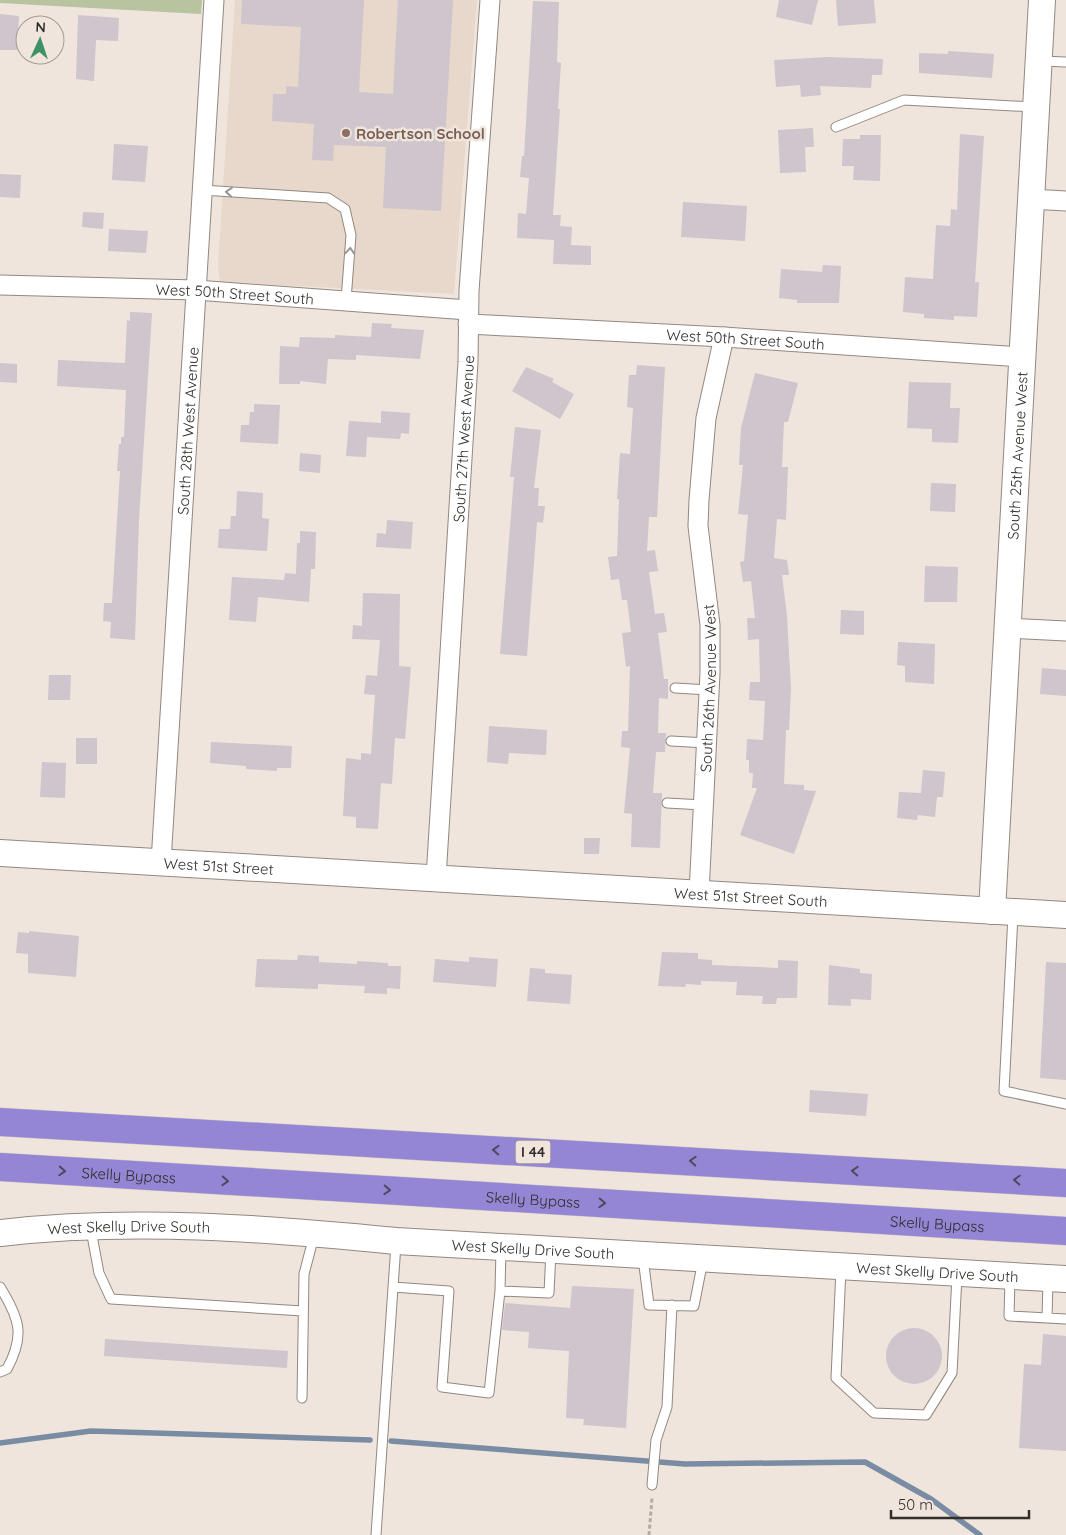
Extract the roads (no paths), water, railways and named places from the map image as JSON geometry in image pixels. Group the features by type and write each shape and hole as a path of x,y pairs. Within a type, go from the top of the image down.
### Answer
{"highway":[{"name":"I 44","path":"0,1122 1066,1183"},
{"name":"Skelly Bypass","path":"5,1168 1066,1232"}],"street":[{"name":"South 28th West Avenue","path":"161,862 214,0"},
{"name":"South 27th West Avenue","path":"436,878 468,317 490,0"},
{"name":"South 25th Avenue West","path":"1003,912 1007,628 1042,0"},
{"path":"1031,199 1066,201"},
{"name":"West 50th Street South","path":"0,285 196,290 346,300 468,317 724,337 1022,357"},
{"name":"South 26th Avenue West","path":"699,893 707,743 710,625 698,526 699,500 706,418 724,337"},
{"path":"1007,628 1066,631"},
{"name":"West 51st Street","path":"0,853 436,878"},
{"name":"West 51st Street South","path":"436,878 1066,915"},
{"name":"West Skelly Drive South","path":"0,1233 90,1227 190,1226 314,1233 396,1241 1057,1279"}],"lane":[{"path":"1039,60 1066,62"},
{"path":"836,127 904,100 1036,107"},
{"path":"202,190 328,198 346,209 351,235 346,300"},
{"path":"675,688 709,690"},
{"path":"671,741 707,743"},
{"path":"667,803 703,805"},
{"path":"1003,912 1004,1091 1066,1104"},
{"path":"90,1227 99,1273 111,1299 303,1311"},
{"path":"302,1398 304,1274 314,1233"},
{"path":"376,1535 396,1241"},
{"path":"393,1287 449,1291 442,1388 489,1393 500,1291 502,1247"},
{"path":"500,1291 549,1293 551,1250"},
{"path":"643,1255 648,1304 694,1306 703,1259"},
{"path":"842,1266 836,1378 874,1413 926,1415 952,1373 957,1273"},
{"path":"1010,1276 1009,1316 1066,1319"},
{"path":"1047,1318 1057,1279"},
{"path":"0,1287 15,1318 19,1344 7,1369 0,1372"},
{"path":"652,1485 656,1440 667,1407 672,1305"}],"waterway":[{"path":"0,1443 91,1431 370,1440"},
{"path":"391,1441 685,1464 865,1462 931,1499 980,1535"}],"place":[{"name":"Robertson School","path":"346,133"}]}
